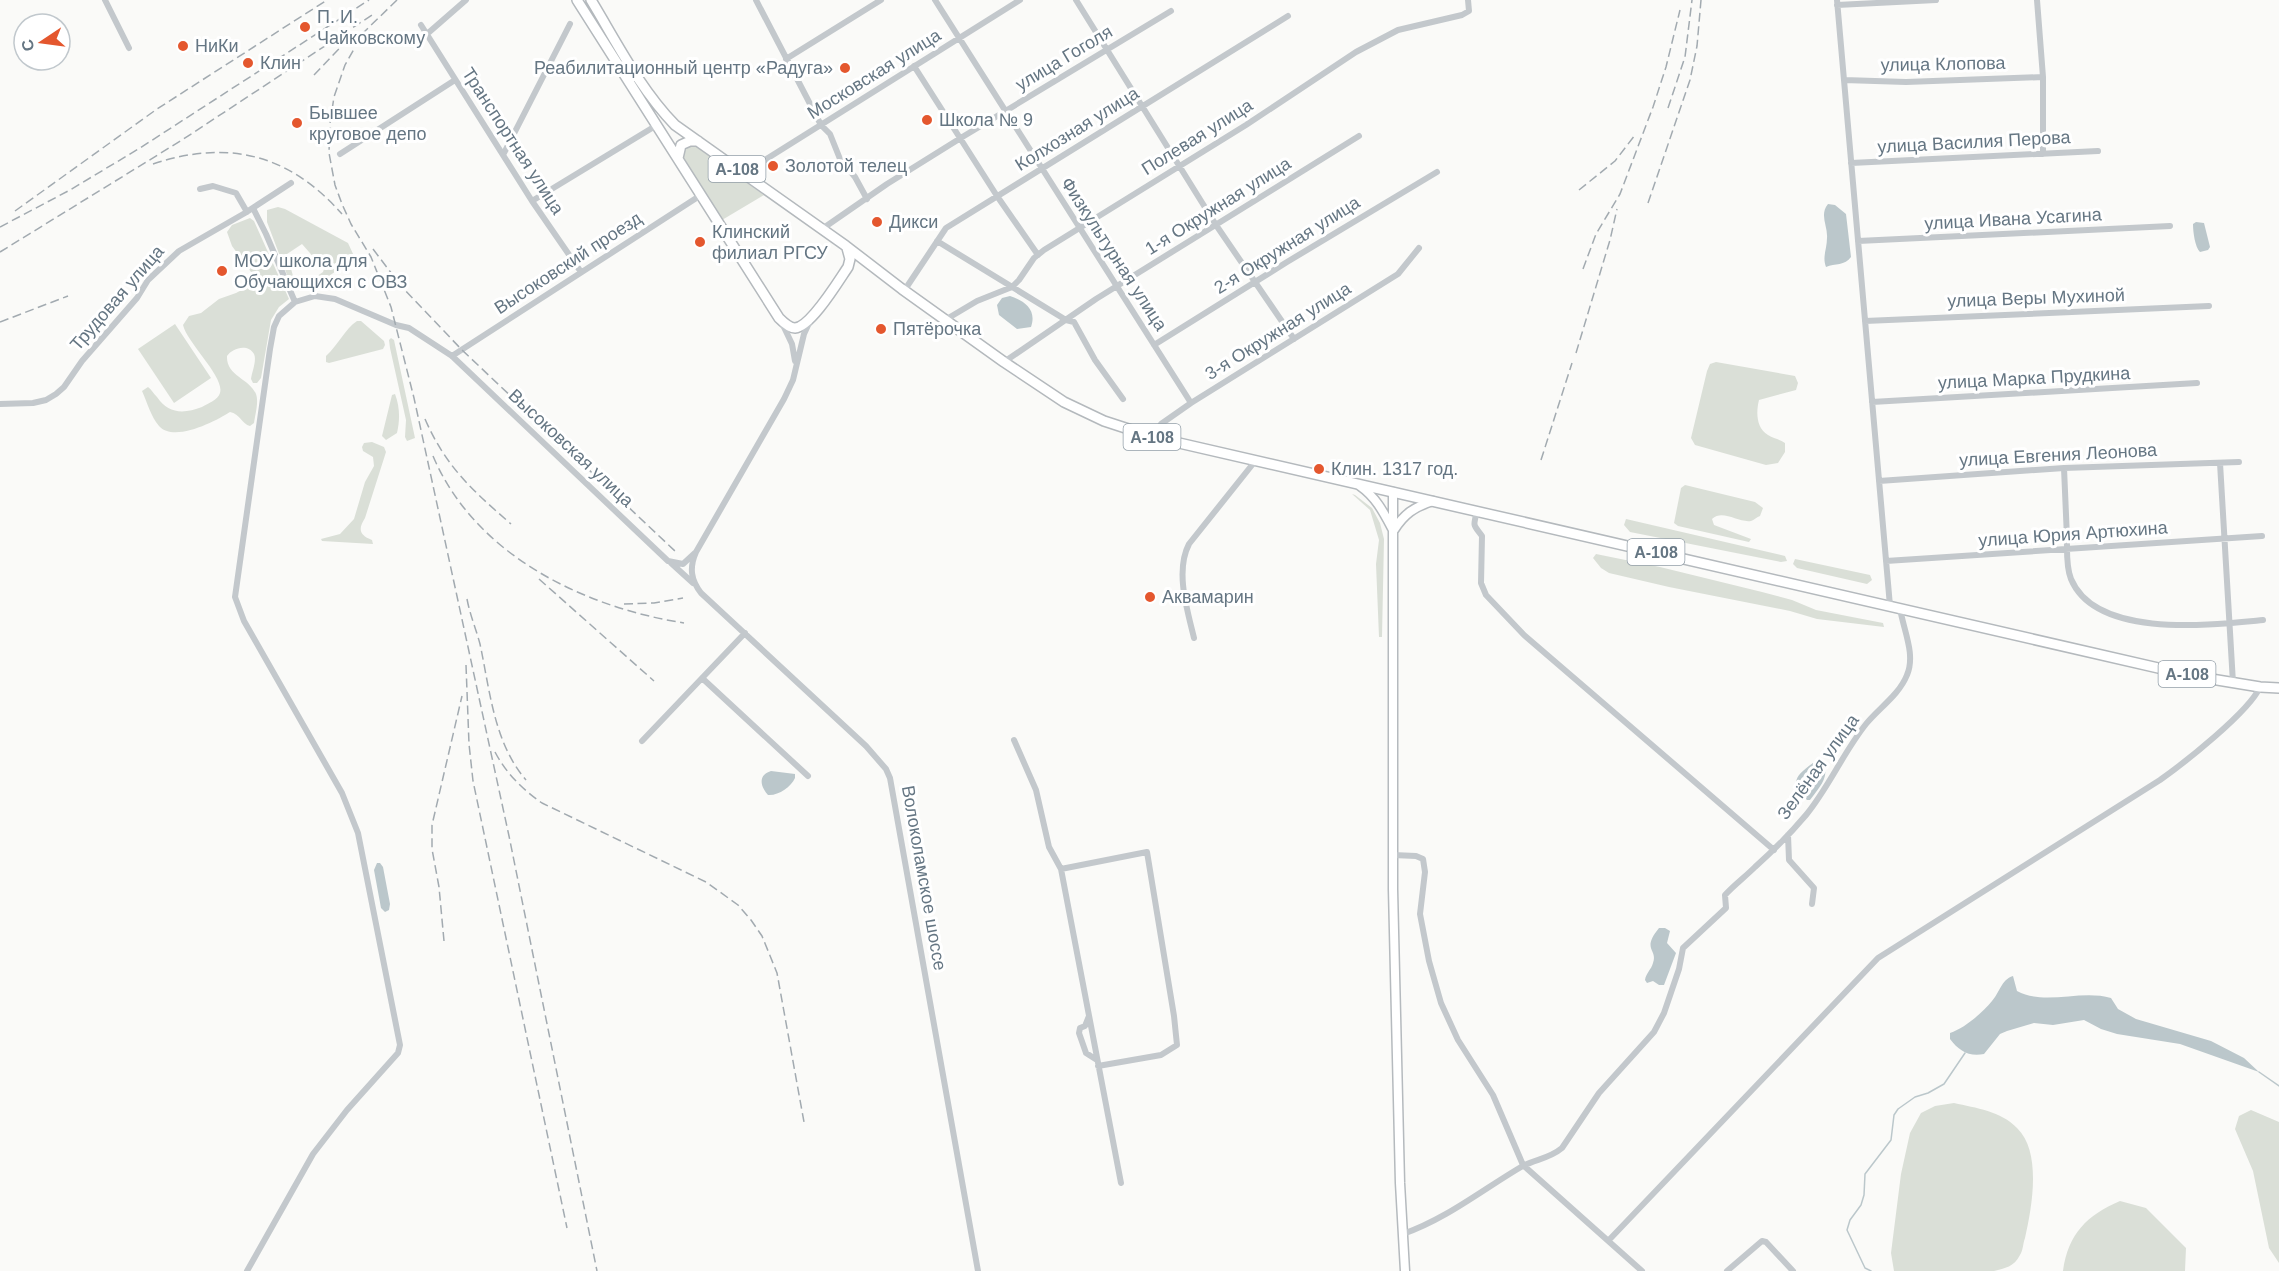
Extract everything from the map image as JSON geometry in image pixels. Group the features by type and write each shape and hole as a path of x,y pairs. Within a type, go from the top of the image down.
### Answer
{"highway":[{"name":"А-108","path":"577,0 779,318"},
{"name":"А-108","path":"591,0 660,110 675,126 846,246 904,291 1004,362 1064,402 1104,421 1153,437 2193,676 2279,688"},
{"path":"678,158 681,145 698,141"},
{"path":"779,318 788,326 796,328 812,317 848,267 850,259 846,246"},
{"path":"848,267 856,263 868,263"}],"main road":[{"path":"1356,483 1368,491 1378,503 1394,530"},
{"path":"1393,492 1393,855 1397,1076 1405,1271"},
{"path":"1394,530 1410,510 1433,501"}],"street":[{"path":"105,0 129,48"},
{"path":"427,34 466,0"},
{"path":"756,0 821,125 830,134 840,159 855,177 867,199"},
{"path":"786,59 881,0"},
{"name":"Физкультурная улица","path":"935,0 1191,403"},
{"name":"Московская улица","path":"748,178 762,162 1020,0"},
{"path":"1076,0 1216,225 1293,339"},
{"name":"Полевая улица","path":"945,320 977,301 1012,287 1038,255 1246,125 1356,52 1388,34 1467,13 1469,11 1468,0"},
{"path":"1890,606 1837,3 1936,0"},
{"path":"2037,0 2043,77 2043,154"},
{"name":"улица Гоголя","path":"822,230 960,138 1171,11"},
{"name":"Колхозная улица","path":"904,291 946,228 1288,16"},
{"path":"503,155 570,24"},
{"name":"Транспортная улица","path":"421,25 532,201 581,273"},
{"path":"914,66 997,196 1038,255"},
{"name":"улица Клопова","path":"1844,80 1906,82 2043,77"},
{"path":"340,154 455,80"},
{"path":"532,201 657,125"},
{"name":"1-я Окружная улица","path":"1004,362 1117,287 1359,136"},
{"name":"улица Василия Перова","path":"1851,163 2098,151"},
{"name":"2-я Окружная улица","path":"1154,345 1437,171"},
{"name":"Трудовая улица","path":"0,404 33,403 46,400 56,394 137,298 148,280 179,251 250,210 291,183"},
{"path":"200,189 213,186 236,193 266,234 295,302 279,316 274,327 235,586 238,608 342,793 352,815 358,833 400,1045 398,1053 347,1110 313,1154 248,1271"},
{"name":"Высоковский проезд","path":"452,356 701,195"},
{"name":"улица Ивана Усагина","path":"1858,241 2170,226"},
{"path":"937,241 1066,320 1074,322 1095,360 1123,399"},
{"name":"3-я Окружная улица","path":"1153,437 1161,424 1191,403 1398,273 1419,248"},
{"name":"Высоковская улица","path":"295,302 323,296 343,301 391,323 410,328 452,356 694,584"},
{"name":"улица Веры Мухиной","path":"1865,321 2209,306"},
{"path":"694,584 691,570 696,552 793,380 804,334 812,317"},
{"path":"779,318 794,350 793,380"},
{"name":"улица Марка Прудкина","path":"1872,402 2198,383"},
{"path":"1194,638 1183,578 1184,554 1189,544 1256,460"},
{"name":"улица Евгения Леонова","path":"1879,481 2064,468 2239,462"},
{"path":"2220,463 2233,683"},
{"path":"2064,468 2067,549 2071,579 2090,603 2106,613 2124,619 2170,624 2263,620"},
{"path":"1477,511 1474,526 1482,536 1481,583 1486,595 1524,635 1774,850"},
{"name":"улица Юрия Артюхина","path":"1886,561 2262,536"},
{"path":"668,561 683,564 696,552"},
{"name":"Волоколамское шоссе","path":"694,584 866,746 886,769 890,778 978,1271"},
{"name":"Зелёная улица","path":"1523,1166 1547,1158 1562,1148 1599,1093 1654,1032 1664,1013 1683,948 1726,908 1725,895 1788,835 1822,793 1845,752 1867,723 1900,688 1909,668 1907,636 1900,608"},
{"path":"642,741 745,633"},
{"path":"702,678 808,776"},
{"path":"1609,1240 1878,958 2160,780 2188,759 2252,701 2260,687"},
{"path":"1014,740 1036,790 1049,847 1061,869 1121,1184"},
{"path":"1788,835 1789,860 1814,888 1812,904"},
{"path":"1061,869 1147,852 1177,1045 1161,1055 1098,1063 1086,1053 1078,1033 1080,1028 1085,1026 1089,1015"},
{"path":"1393,855 1416,856 1423,859 1425,872 1420,914 1429,962 1441,1002 1458,1040 1493,1095 1523,1166 1642,1271"},
{"path":"1403,1234 1424,1226 1523,1166"},
{"path":"1727,1271 1762,1242 1766,1242 1793,1271"}],"shaded area":[{"path":"690,145 694,145 764,195 722,220 684,158 683,153"},
{"path":"1828,204 1835,205 1846,214 1851,257 1843,263 1826,267 1827,234 1824,212"},
{"path":"278,207 348,243 354,256 351,261 312,285 310,281 324,269 302,244 287,254 293,276 292,280 289,280 267,222 267,210"},
{"path":"250,218 254,221 289,299 279,307 271,320 261,378 257,383 253,383 251,379 255,359 251,351 240,348 227,356 230,368 256,394 254,423 247,425 230,412 195,429 166,431 154,418 142,391 148,387 161,403 177,411 189,411 202,407 219,395 220,386 217,378 191,341 183,325 189,316 201,313 219,299 253,284 254,276 232,246 227,232 232,225"},
{"path":"2196,222 2204,223 2210,247 2208,250 2200,252 2197,247 2193,227"},
{"path":"1010,296 1025,304 1031,311 1031,327 1017,329 999,315 997,305 1002,298"},
{"path":"357,321 361,321 384,341 383,349 326,362 326,356"},
{"path":"175,324 211,378 174,403 138,349"},
{"path":"391,338 394,340 415,438 407,441 405,437 406,420 390,348"},
{"path":"1716,362 1795,376 1798,383 1796,390 1759,400 1758,405 1757,415 1761,428 1768,435 1785,443 1785,452 1778,463 1766,465 1695,445 1691,438 1707,371 1710,364"},
{"path":"395,394 399,409 398,428 397,433 386,440 382,436 392,395"},
{"path":"372,442 384,447 386,452 361,525 362,534 372,540 373,544 322,541 321,539 340,534 354,519 365,482 374,466 373,457 363,451 362,447 364,443"},
{"path":"1685,485 1755,502 1763,508 1760,516 1751,521 1721,515 1712,519 1714,525 1751,539 1749,542 1678,526 1674,523 1681,488"},
{"path":"1352,494 1372,508 1380,523 1384,539 1382,637 1379,637 1376,564 1379,540 1370,510"},
{"path":"1626,519 1785,556 1787,561 1781,562 1630,532 1624,525"},
{"path":"1596,554 1762,592 1792,600 1816,610 1883,623 1884,627 1817,619 1790,611 1609,573 1601,568 1593,558"},
{"path":"1795,559 1870,575 1872,580 1867,584 1797,568 1793,564"},
{"path":"1813,763 1822,764 1825,773 1820,787 1810,800 1807,800 1798,789 1796,780"},
{"path":"771,771 795,774 795,778 784,790 768,795 763,788 762,778"},
{"path":"377,863 383,867 390,904 389,910 385,912 381,908 374,870"},
{"path":"1659,928 1670,931 1667,943 1676,953 1664,985 1653,981 1647,983 1645,980 1654,958 1651,941"},
{"path":"2013,976 2017,991 2028,995 2051,997 2088,995 2111,998 2118,1009 2136,1019 2211,1041 2244,1058 2259,1072 2180,1044 2117,1034 2084,1020 2053,1025 2034,1023 2007,1031 2000,1034 1984,1054 1974,1055 1961,1050 1950,1039 1950,1033 1978,1015 1992,1001 2003,983"},
{"path":"1954,1103 1988,1111 2003,1118 2011,1122 2025,1138 2030,1151 2033,1180 2028,1225 2022,1251 2012,1265 1994,1271 1894,1271 1891,1253 1901,1174 1910,1133 1921,1113 1935,1106"},
{"path":"2251,1110 2279,1122 2279,1263 2269,1248 2253,1171 2235,1129 2239,1116"},
{"path":"2120,1201 2146,1208 2186,1248 2185,1271 2063,1271 2069,1246 2081,1227 2098,1213"}],"waterway":[{"path":"1871,1271 1865,1268 1847,1230 1850,1220 1861,1205 1865,1174 1891,1140 1894,1115 1898,1109 1915,1097 1944,1084 1965,1053"},
{"path":"2259,1072 2279,1086"}],"railway":[{"path":"15,211 157,109 327,0"},
{"path":"0,227 70,190 140,148 369,0"},
{"path":"397,0 363,33 345,65 334,97 329,153 335,185 342,204 371,257 391,307 414,398 509,836 597,1271"},
{"path":"1668,108 1685,57 1692,0"},
{"path":"1648,203 1690,80 1697,46 1701,0"},
{"path":"1583,269 1596,234 1620,194 1653,107 1680,10"},
{"path":"0,252 182,140 372,15"},
{"path":"314,75 352,35"},
{"path":"1579,190 1615,161 1635,135"},
{"path":"153,164 207,153 232,153 256,157 279,165 301,177 342,214"},
{"path":"1576,353 1617,209"},
{"path":"373,249 401,286 462,350 676,552"},
{"path":"0,322 68,296"},
{"path":"1541,460 1572,363"},
{"path":"425,419 442,451 461,477 511,524"},
{"path":"433,456 452,491 476,522 504,548 536,571 608,604 684,623"},
{"path":"539,579 654,681"},
{"path":"624,604 654,603 683,598"},
{"path":"467,599 480,644 500,733 515,765 526,780"},
{"path":"466,665 473,781 567,1228"},
{"path":"444,941 439,887 432,849 432,825 462,696"},
{"path":"495,752 515,780 542,803 706,882 738,905 751,920 762,936 777,973 804,1122"}],"place":[{"name":"П. И. Чайковскому","path":"305,27"},
{"name":"НиКи","path":"183,46"},
{"name":"Клин","path":"248,63"},
{"name":"Реабилитационный центр «Радуга»","path":"845,68"},
{"name":"Школа № 9","path":"927,120"},
{"name":"Бывшее круговое депо","path":"297,123"},
{"name":"Золотой телец","path":"773,166"},
{"name":"Дикси","path":"877,222"},
{"name":"Клинский филиал РГСУ","path":"700,242"},
{"name":"МОУ школа для Обучающихся с ОВЗ","path":"222,271"},
{"name":"Пятёрочка","path":"881,329"},
{"name":"Клин. 1317 год.","path":"1319,469"},
{"name":"Аквамарин","path":"1150,597"}]}
